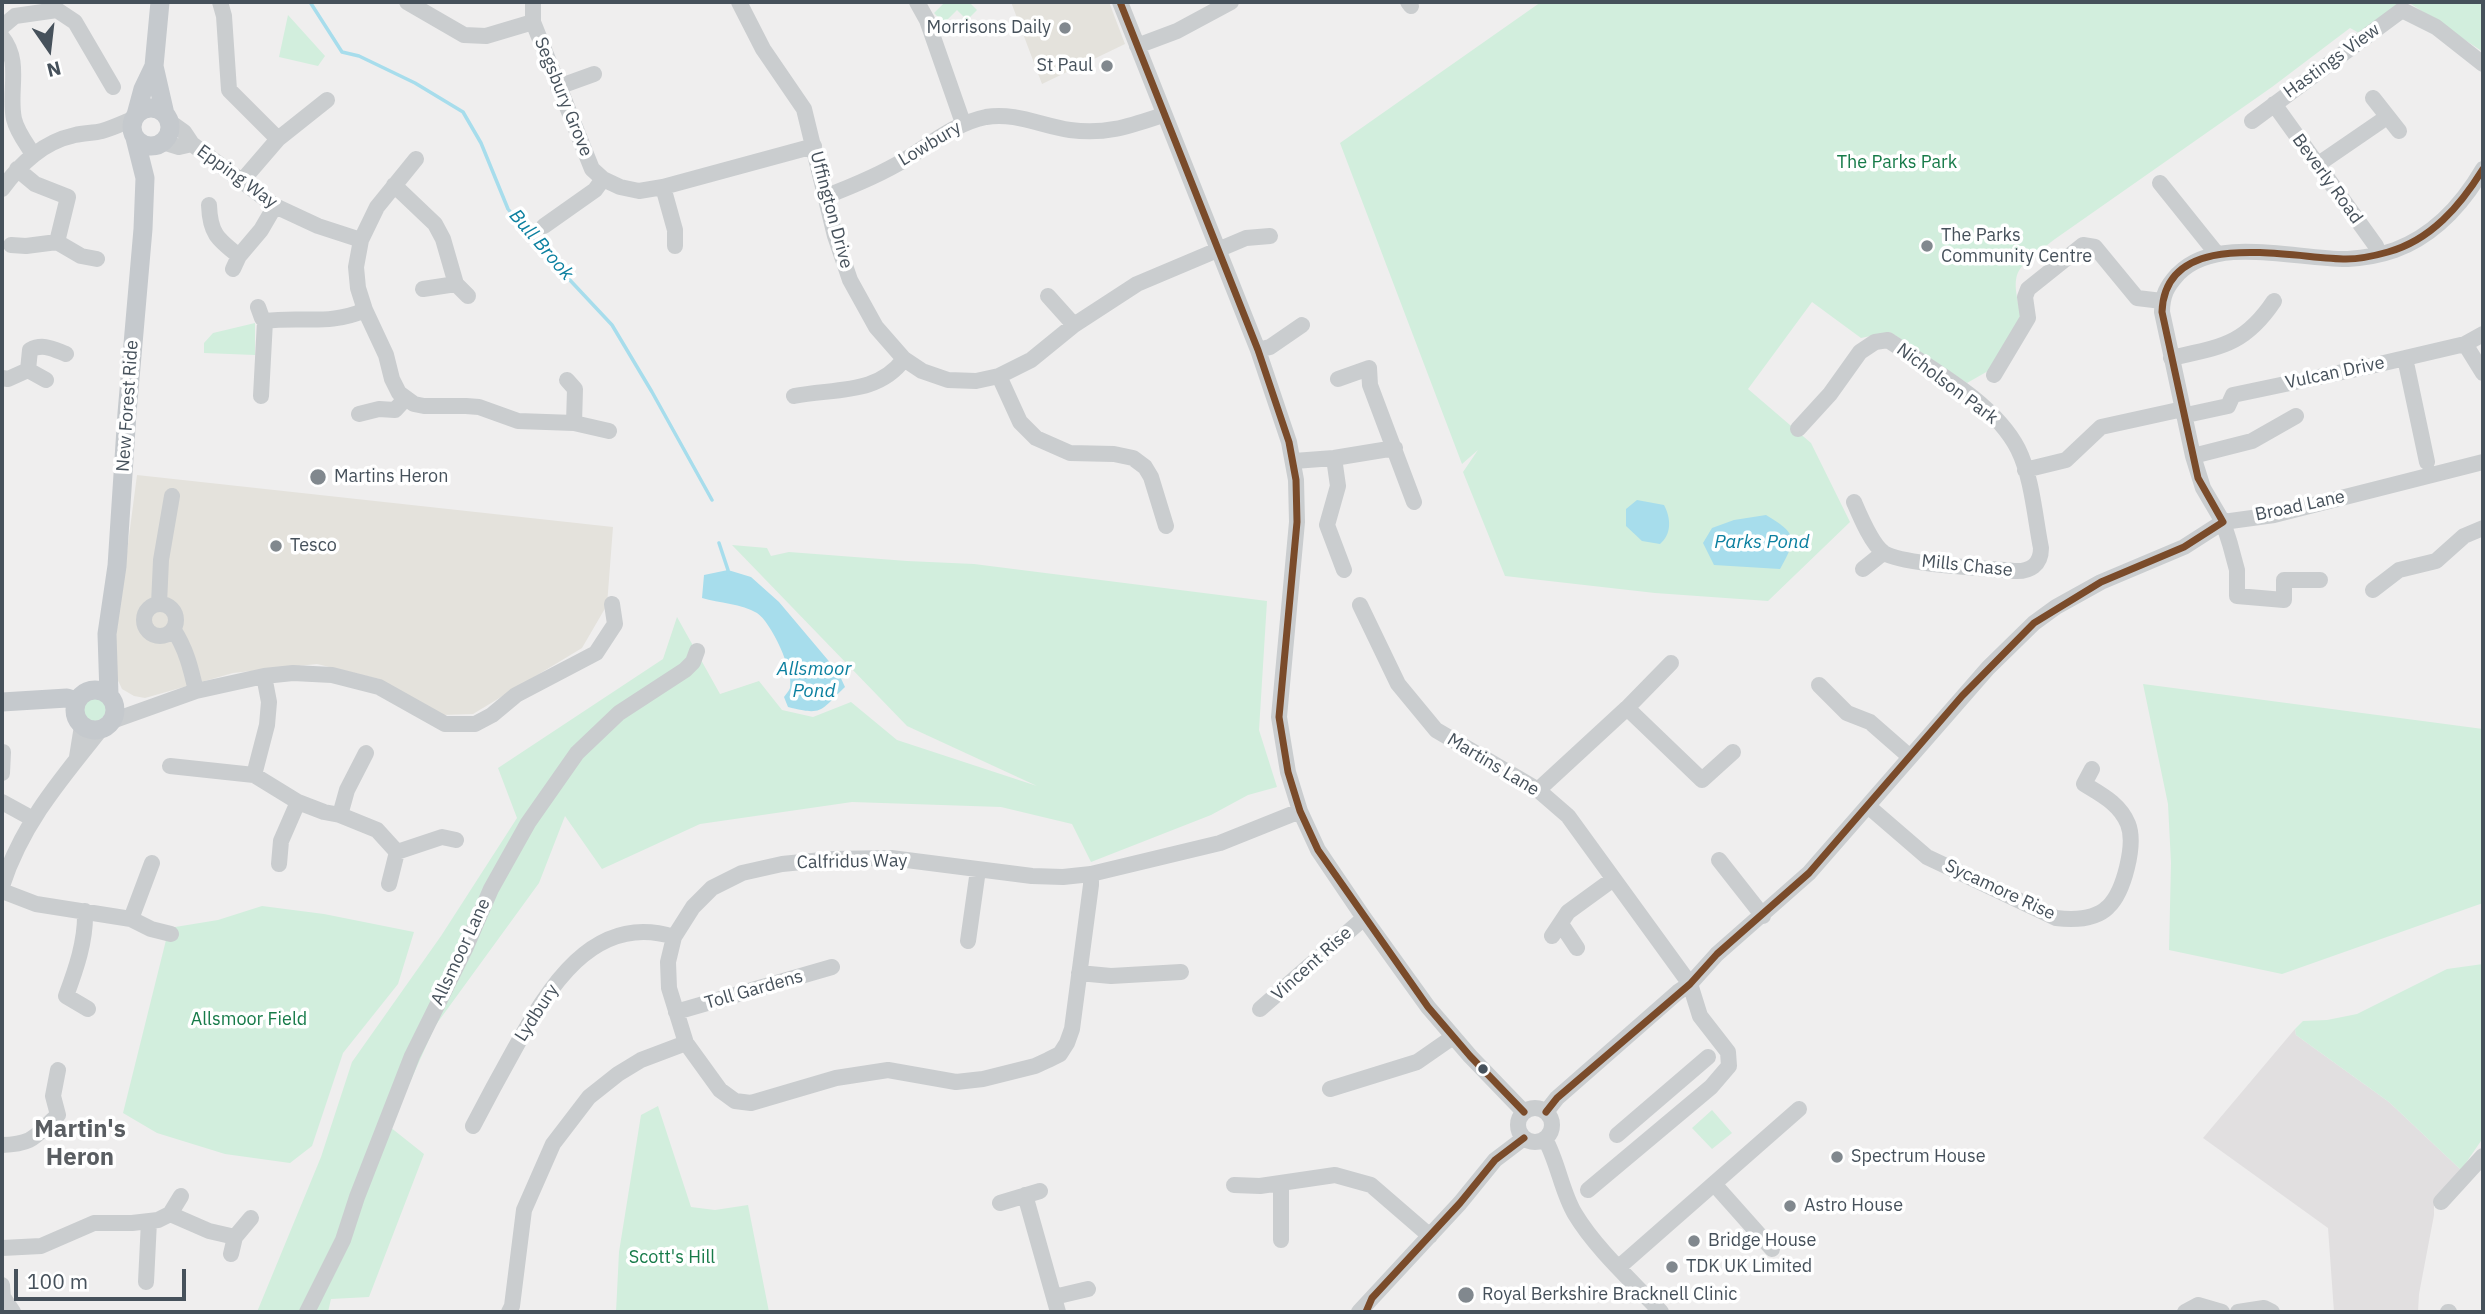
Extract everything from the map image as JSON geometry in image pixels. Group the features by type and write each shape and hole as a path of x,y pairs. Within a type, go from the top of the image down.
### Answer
{"main road":[{"path":"160,2 155,66 167,118"},
{"path":"155,66 143,89 134,127 145,145 162,142"},
{"path":"134,127 147,108 154,108 167,118"},
{"name":"New Forest Ride","path":"145,178 156,162 162,142 169,133 167,118"},
{"name":"New Forest Ride","path":"94,711 117,566 143,229 145,178 134,127"},
{"path":"9,701 94,711"}],"street":[{"path":"220,2 224,16 229,90 278,139"},
{"path":"407,2 464,35 486,36 533,22"},
{"name":"Segsbury Grove","path":"533,2 533,22 558,86 592,169 604,179"},
{"name":"Uffington Drive","path":"739,2 763,48 804,109 824,197 850,280 876,327 904,359 922,371 948,380 976,381 999,376 1031,360 1074,325 1137,284 1246,237 1270,236"},
{"path":"917,2 927,20 963,123"},
{"path":"1120,2 1258,351 1294,461 1297,522 1279,717 1287,772 1300,811 1318,850 1428,1007 1524,1112"},
{"path":"1136,46 1177,31 1231,2"},
{"path":"2,27 15,16 57,10 75,22 113,87"},
{"name":"Hastings View","path":"2252,121 2402,10 2436,27 2483,64"},
{"path":"2,37 14,61 14,117 19,132 33,154"},
{"path":"558,86 594,74"},
{"path":"2373,98 2399,131"},
{"path":"241,182 278,139 327,100"},
{"name":"Beverly Road","path":"2274,104 2376,246 2379,254"},
{"name":"Lowbury","path":"824,197 863,182 905,160 963,123 989,117 1009,117 1069,130 1105,132 1125,129 1163,115"},
{"path":"2317,165 2387,117"},
{"name":"Epping Way","path":"167,118 184,132 192,144 275,206 318,226 361,240"},
{"path":"2,189 33,154 50,144 74,135 134,127"},
{"name":"Epping Way","path":"162,142 179,146 192,144"},
{"path":"544,226 595,190 604,179 620,187 639,191 663,187 814,146"},
{"path":"416,159 377,207 361,240 356,267 358,288 365,310 386,355 395,386 405,398 424,406 479,407 518,421 574,423 609,431"},
{"path":"17,169 35,184 68,197 57,242"},
{"path":"2320,580 2284,580 2284,600 2237,596 2237,570 2223,522 2203,488 2193,456 2187,412 2171,358 2162,301 2168,286 2183,269 2217,254 2253,252 2349,259 2395,250 2437,227 2467,196 2483,169"},
{"path":"2160,183 2217,254"},
{"path":"394,186 435,224 443,239 456,284 468,296"},
{"path":"663,187 675,230 676,246"},
{"path":"209,205 210,226 236,262 261,230 275,206"},
{"path":"11,245 57,242 81,256 97,259"},
{"path":"1994,375 2028,318 2025,297 2028,289 2083,245 2095,247 2137,298 2162,301"},
{"path":"423,289 456,284"},
{"path":"1048,296 1074,325"},
{"path":"2171,358 2237,340 2262,319 2274,301"},
{"path":"261,396 262,314 328,321 346,318 365,310"},
{"path":"1258,351 1302,326"},
{"name":"Vulcan Drive","path":"2187,412 2228,406 2233,395 2465,344 2483,334"},
{"name":"Nicholson Park","path":"1798,429 1830,394 1860,352 1875,342 1888,340 1951,383 2002,424 2018,450 2025,470"},
{"path":"2465,344 2483,373"},
{"path":"28,370 30,350 37,346 66,354"},
{"path":"2405,358 2427,462"},
{"path":"794,396 877,383 895,371 904,359"},
{"path":"1338,379 1369,368 1370,385 1414,502"},
{"path":"2,378 8,379 28,370"},
{"path":"28,370 46,380"},
{"path":"999,376 1020,422 1036,438 1070,453 1114,454 1133,458 1145,467 1151,477 1166,526"},
{"path":"567,380 575,389 574,423"},
{"path":"359,414 383,409 395,410 405,398"},
{"path":"2025,470 2066,460 2101,426 2187,412"},
{"path":"2193,456 2252,441 2296,416"},
{"path":"1294,461 1334,458 1395,448"},
{"path":"1334,458 1338,485 1327,525 1344,569"},
{"name":"Broad Lane","path":"1546,1112 1557,1098 1690,984 1717,954 1809,873 1971,687 2034,623 2101,582 2184,547 2223,522 2274,515 2483,462"},
{"name":"Mills Chase","path":"1883,553 1907,560 2024,572 2035,567 2040,559 2041,548 2025,470"},
{"path":"159,604 161,560 172,496"},
{"path":"1854,502 1865,527 1883,553 1863,569"},
{"path":"2374,590 2399,569 2435,561 2464,536 2483,528"},
{"path":"159,604 167,605 176,620 170,633 159,636 145,628 144,617 145,612 153,605 159,604"},
{"path":"2,886 9,864 33,819 52,788 77,759 94,711 130,707 264,676 293,673 332,675 379,687 444,724 475,724 492,715 516,695 596,653 615,624 612,604"},
{"name":"Martins Lane","path":"1360,605 1398,684 1436,730 1538,790 1568,816 1690,984 1700,1016 1728,1052 1729,1066 1711,1087 1682,1111"},
{"path":"173,629 188,659 189,694"},
{"name":"Allsmoor Lane","path":"307,1312 343,1240 357,1197 417,1045 465,949 491,889 528,823 576,752 619,712 685,670 694,662 697,651"},
{"path":"1538,790 1627,708 1671,663"},
{"path":"254,775 267,725 269,702 264,676"},
{"path":"1819,685 1847,713 1870,722 1910,757"},
{"path":"1627,708 1702,780 1732,752"},
{"path":"2,773 3,752"},
{"path":"340,815 347,790 366,753"},
{"path":"170,766 254,775 298,802 377,830 397,852"},
{"name":"Sycamore Rise","path":"1869,807 1927,857 2056,918 2074,920 2108,908 2119,891 2130,854 2128,825 2113,801 2084,784 2092,769"},
{"path":"2,802 33,819"},
{"path":"279,864 281,841 298,802"},
{"name":"Calfridus Way","path":"1091,874 1072,1029 1060,1054 1035,1066 983,1079 956,1082 888,1070 836,1077 751,1103 735,1101 720,1090 686,1043 669,988 668,962 674,937 693,907 712,888 742,873 782,864 832,859 891,858 978,870 1063,877 1091,874 1220,843 1300,811"},
{"path":"397,852 442,837 456,840"},
{"path":"389,884 397,852"},
{"path":"1719,860 1763,916"},
{"path":"131,919 152,863"},
{"path":"968,941 978,870"},
{"path":"1577,948 1556,930 1568,912 1612,880"},
{"path":"2,891 36,904 131,919 151,929 171,934"},
{"path":"85,911 86,926 77,967 66,996 88,1009"},
{"name":"Vincent Rise","path":"1260,1009 1364,918"},
{"name":"Lydbury","path":"473,1126 540,1002 575,962 614,937 655,931 674,937"},
{"name":"Toll Gardens","path":"676,1012 832,967"},
{"path":"1079,974 1111,976 1181,972"},
{"path":"1331,1088 1416,1062 1453,1037"},
{"path":"509,1312 524,1210 553,1144 589,1097 618,1074 641,1060 686,1043"},
{"path":"1588,1190 1667,1092 1708,1057"},
{"path":"2,1145 21,1145 40,1136 58,1115 53,1096 58,1070"},
{"path":"1621,1147 1682,1111 1667,1092"},
{"path":"1533,1108 1546,1112 1552,1126 1545,1139 1534,1142 1524,1138 1518,1128 1518,1122 1524,1112 1533,1108"},
{"path":"1619,1267 1799,1109"},
{"path":"1359,1312 1369,1305 1495,1160 1524,1138"},
{"path":"1545,1139 1553,1153 1574,1213 1592,1237 1661,1312"},
{"path":"2441,1202 2483,1156"},
{"path":"1234,1185 1282,1184 1335,1175 1371,1185 1430,1236"},
{"path":"1281,1240 1282,1184"},
{"path":"1715,1185 1772,1249"},
{"path":"1000,1203 1032,1193 1056,1304 1088,1289"},
{"path":"2,1250 41,1245 94,1223 159,1220 170,1214 181,1196"},
{"path":"170,1214 209,1231 235,1237"},
{"path":"231,1254 235,1237 251,1218"},
{"path":"146,1282 149,1221"},
{"path":"2,1285 3,1297 13,1312"},
{"path":"2238,1312 2264,1308 2272,1312"},
{"path":"2192,1309 2222,1312"}],"shaded area":[{"path":"1011,2 1109,2 1125,44 1042,84"},
{"path":"137,475 613,527 607,605 582,648 473,714 442,715 379,679 317,664 233,673 145,698 134,696 122,689 115,674 115,643"},
{"path":"2295,1029 2296,1035 2389,1102 2461,1170 2434,1201 2418,1312 2334,1312 2328,1228 2203,1138"}],"green space":[{"path":"945,2 969,2 977,10 967,20 957,10 944,23 934,13"},
{"name":"The Parks Park","path":"1541,2 2402,2 2361,34 2350,28 2272,87 2031,257 2016,279 2022,319 1988,371 1967,383 1890,332 1861,338 1812,302 1748,389 1811,443 1850,522 1768,601 1655,593 1505,576 1463,472 1478,450 1462,464 1340,143"},
{"path":"2408,2 2483,2 2483,52"},
{"path":"288,15 325,56 318,66 279,57"},
{"path":"255,323 255,355 204,353 204,343 213,333"},
{"path":"732,545 767,548 771,556 789,552 974,564 1267,601 1259,730 1277,787 1248,795 1211,815 1091,862 1072,824 1001,807 852,802 700,824 602,869 565,816 539,883 435,1026 390,1127 424,1154 369,1297 331,1299 328,1312 257,1312 321,1157 352,1062 441,936 517,818 498,768 663,659 677,617 720,694 759,681 782,710 813,717 851,702 897,740 1037,786 907,726"},
{"path":"2143,684 2483,729 2483,903 2282,974 2169,950 2171,863 2168,804"},
{"path":"94,697 103,700 106,709 103,718 94,721 85,718 82,709 85,700"},
{"name":"Allsmoor Field","path":"262,906 324,914 414,932 398,984 343,1053 312,1146 290,1163 225,1154 157,1133 123,1113 169,928 218,920"},
{"path":"2483,964 2483,1138 2461,1170 2389,1102 2296,1035 2295,1029 2303,1021 2357,1014 2447,969"},
{"name":"Scott's Hill","path":"658,1106 691,1207 715,1210 748,1205 769,1312 616,1312 619,1252 641,1115"},
{"path":"1712,1110 1732,1133 1712,1149 1692,1128"}],"water":[{"name":"Parks Pond","path":"1637,500 1664,505 1669,526 1667,536 1660,544 1642,541 1626,526 1626,509"},
{"name":"Parks Pond","path":"1766,515 1783,527 1791,537 1790,550 1780,569 1714,565 1703,543 1712,528 1734,520"},
{"name":"Allsmoor Pond","path":"728,570 751,577 779,602 838,672 845,687 825,706 815,711 788,707 784,697 790,688 788,670 780,647 763,618 744,608 702,598 704,575"}],"waterway":[{"name":"Bull Brook","path":"310,2 342,52 359,56 415,83 463,112 481,143 508,209 537,245 612,325 712,500"},
{"name":"Bull Brook","path":"719,543 728,574"}],"transit line":[{"path":"1120,2 1258,350 1289,442 1296,480 1297,522 1279,717 1288,772 1300,811 1318,850 1428,1007 1524,1112"},
{"path":"1546,1112 1557,1098 1690,984 1717,954 1809,873 1962,696 2034,623 2101,582 2184,547 2223,522 2198,478 2162,312 2169,285 2185,267 2208,257 2235,253 2346,259 2388,252 2418,239 2443,220 2483,169"},
{"path":"1366,1312 1372,1298 1460,1203 1495,1160 1524,1138"}],"place":[{"name":"Morrisons Daily","path":"1065,28"},
{"name":"St Paul","path":"1107,66"},
{"name":"The Parks Community Centre","path":"1927,246"},
{"name":"Martins Heron","path":"318,477"},
{"name":"Tesco","path":"276,546"},
{"name":"Spectrum House","path":"1837,1157"},
{"name":"Astro House","path":"1790,1206"},
{"name":"Bridge House","path":"1694,1241"},
{"name":"TDK UK Limited","path":"1672,1267"},
{"name":"Royal Berkshire Bracknell Clinic","path":"1466,1295"}],"district":[{"name":"Martin's Heron","path":"80,1144"}]}
